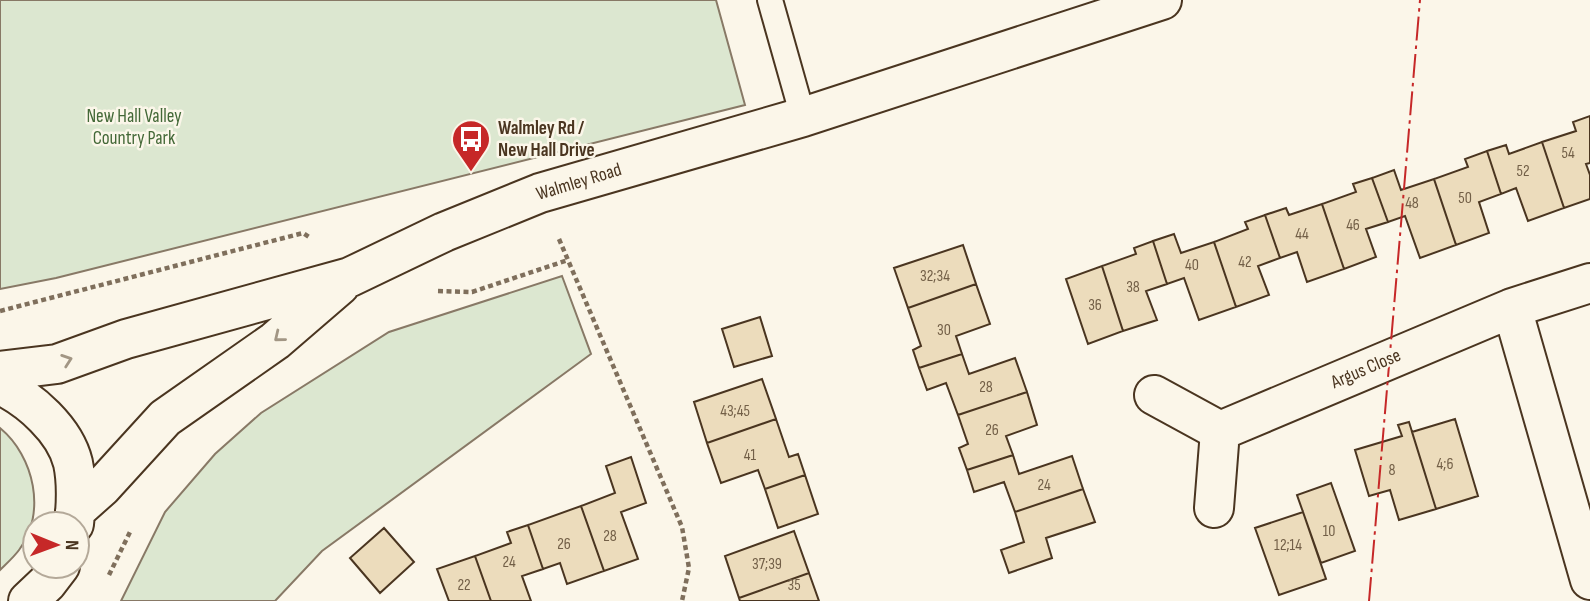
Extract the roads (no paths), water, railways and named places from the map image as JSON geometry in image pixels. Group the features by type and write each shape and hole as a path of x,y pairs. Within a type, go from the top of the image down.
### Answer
{"main road":[{"name":"Walmley Road","path":"0,371 57,363 127,339 350,277 444,232 540,193 803,117 1162,0"},
{"path":"81,510 165,418 275,341 350,277"},
{"name":"Argus Close","path":"1220,431 1512,308 1590,283"},
{"path":"1512,308 1590,580"},
{"path":"0,384 27,399 55,429 72,463 75,510"},
{"path":"1154,395 1220,431 1214,508"},
{"path":"28,601 49,580"}],"lane":[{"path":"770,0 803,117"}],"place":[{"name":"Walmley Rd / New Hall Drive","path":"471,173"}],"park label":[{"name":"New Hall Valley Country Park","path":"134,127"}]}
